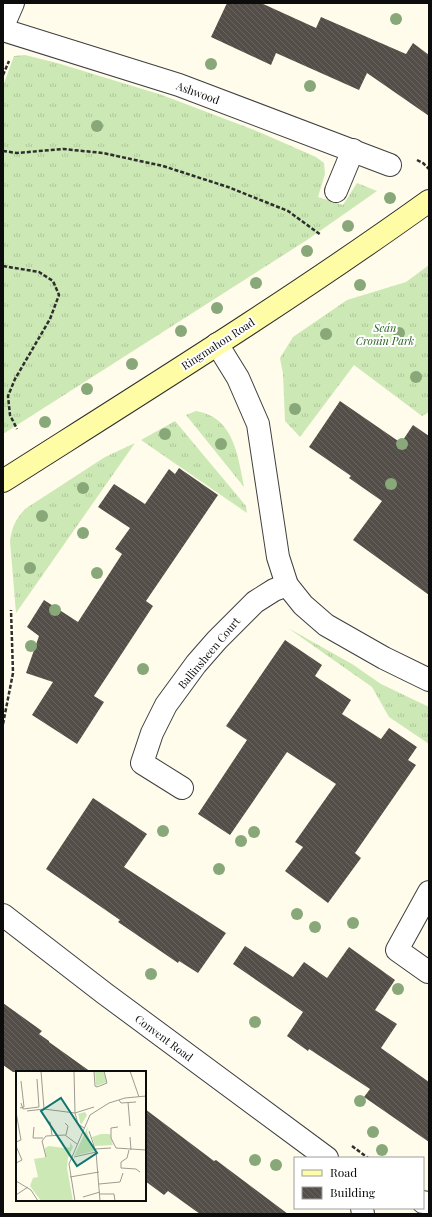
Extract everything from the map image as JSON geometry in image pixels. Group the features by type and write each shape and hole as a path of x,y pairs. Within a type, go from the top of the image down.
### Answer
{"street":[{"path":"3,26 14,3"},
{"name":"Ashwood","path":"3,30 180,85 390,165"},
{"path":"336,191 353,150"},
{"name":"Ringmahon Road","path":"3,481 365,247 429,201"},
{"path":"217,344 238,378 258,424 278,557 287,585 303,605 326,625 384,658 429,680"},
{"name":"Ballinsheen Court","path":"182,788 142,763 157,722 166,705 188,674 217,640 255,602 274,590 287,585"},
{"path":"428,972 397,950 429,892"},
{"name":"Convent Road","path":"3,915 104,993 326,1157"}],"path":[{"path":"3,151 17,153 63,149 103,153 163,166 228,187 288,211 321,235"},
{"path":"3,266 39,272 53,281 59,296 50,318 15,379 8,396 10,415 17,429"},
{"path":"3,724 13,673 11,610"}],"green space":[{"path":"25,55 57,63 162,95 259,132 316,157 324,163 325,174 318,197 343,205 357,183 377,191 307,240 3,434 3,86 14,56"},
{"name":"Seán Cronin Park","path":"429,265 429,412 422,416 354,365 300,437 285,421 283,374 280,358 293,337 347,300 406,282"},
{"path":"196,411 209,415 219,421 226,430 236,451 244,487 186,415"},
{"path":"175,421 246,506 247,513 141,440"},
{"path":"135,443 16,613 10,541 16,520 25,509 105,457"},
{"path":"288,628 352,664 381,684 429,707 429,744 389,717 372,687"}],"building":[{"path":"227,3 261,3 316,28 321,17 406,54 413,43 429,55 429,116 367,73 359,90 276,53 271,65 211,37"},
{"path":"340,401 401,443 413,425 429,436 429,595 353,540 382,501 349,478 351,476 309,447"},
{"path":"179,468 218,495 146,601 153,606 94,696 104,702 77,744 32,715 53,682 26,673 39,636 27,627 44,600 78,622 122,554 115,549 130,528 98,507 114,484 145,504 169,469 175,474"},
{"path":"285,640 322,665 315,676 351,700 342,714 381,739 389,728 417,747 408,760 416,765 355,853 361,858 328,903 285,871 303,847 295,842 336,784 287,752 230,835 198,814 247,740 226,726"},
{"path":"93,798 147,834 124,867 226,933 198,973 179,961 178,963 118,922 120,920 46,869"},
{"path":"245,946 293,977 304,962 327,978 349,947 395,980 375,1010 397,1024 381,1048 429,1082 429,1142 364,1097 370,1089 309,1049 308,1051 287,1036 303,1012 233,964"},
{"path":"3,1003 42,1031 39,1034 49,1042 90,1071 13,1072 3,1065"},
{"path":"146,1110 288,1214 200,1214 168,1191 164,1195 146,1182"}]}
